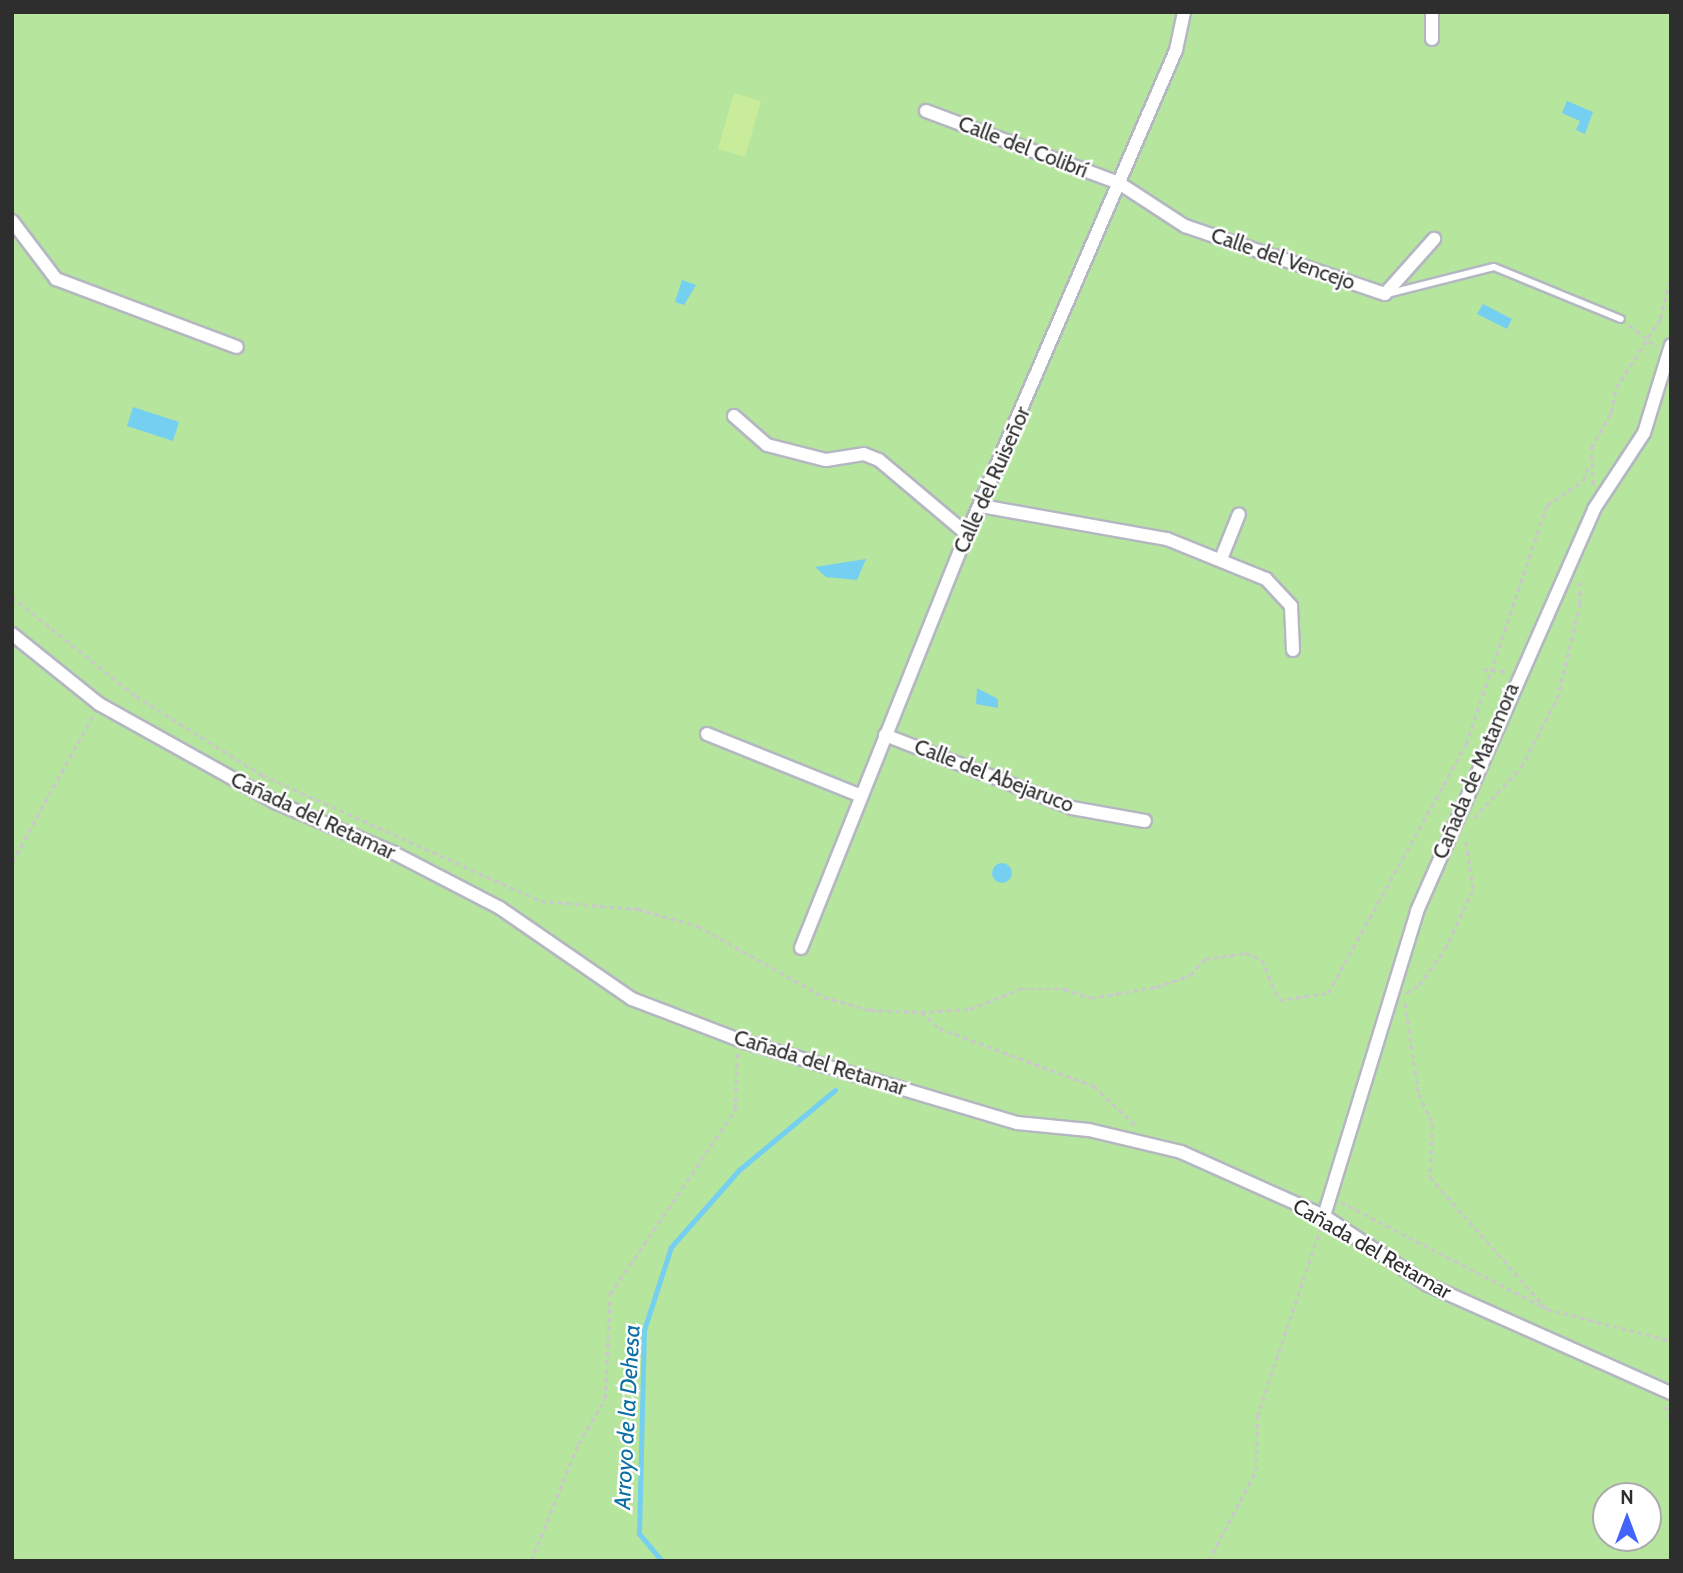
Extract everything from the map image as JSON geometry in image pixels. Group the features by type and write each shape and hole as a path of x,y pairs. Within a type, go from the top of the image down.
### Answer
{"street":[{"name":"Calle del Ruiseñor","path":"801,948 967,534 1176,50 1184,12"},
{"path":"1432,12 1432,39"},
{"name":"Calle del Colibrí","path":"926,111 1119,183"},
{"name":"Calle del Vencejo","path":"1119,183 1185,226 1385,294"},
{"path":"12,221 56,279 237,347"},
{"path":"1385,294 1434,239"},
{"name":"Cañada de Matamora","path":"1324,1216 1417,911 1518,673 1594,509 1644,433 1668,349"},
{"path":"734,416 767,445 826,460 864,454 879,460 967,534"},
{"path":"981,506 1167,539 1266,579 1291,606 1293,650"},
{"path":"1221,559 1239,514"},
{"name":"Cañada del Retamar","path":"12,634 99,704 275,802 394,853 500,908 632,999 742,1041 1017,1123 1089,1130 1181,1152 1324,1216 1428,1286 1671,1393"},
{"path":"707,734 861,796"},
{"name":"Calle del Abejaruco","path":"885,735 1072,808 1145,821"}],"lane":[{"path":"1385,294 1494,267 1621,319"}],"path":[{"path":"12,597 136,696 262,775 541,901 638,909 698,926 824,997 870,1010 921,1012 970,1009 1020,989 1064,989 1091,998 1156,987 1190,975 1205,959 1246,953 1262,960 1279,1000 1328,993 1466,744 1547,505 1583,481 1616,388 1647,339 1671,276"},
{"path":"1621,319 1647,339 1668,349"},
{"path":"1589,466 1594,509"},
{"path":"1470,821 1521,768 1557,699 1580,604 1577,574"},
{"path":"1483,669 1518,673"},
{"path":"12,862 99,704"},
{"path":"1468,831 1473,889 1445,949 1419,985 1406,993 1405,1005 1419,1094 1433,1124 1430,1177 1547,1309"},
{"path":"921,1012 939,1028 1094,1086 1142,1132"},
{"path":"530,1561 578,1444 605,1399 610,1294 735,1110 734,1059 742,1041"},
{"path":"1329,1198 1547,1309 1671,1341"},
{"path":"1208,1561 1256,1471 1256,1417 1324,1216"}],"green space":[{"path":"12,12 1671,12 1671,1561 12,1561"},
{"path":"734,93 761,101 745,157 718,149"}],"water":[{"path":"1567,101 1593,112 1585,134 1576,130 1580,121 1562,113"},
{"path":"682,280 696,285 684,305 675,302"},
{"path":"1483,304 1512,319 1507,329 1477,314"},
{"path":"133,407 179,422 173,441 127,426"},
{"path":"866,559 857,580 826,577 815,567"},
{"path":"977,688 998,699 998,708 976,704"},
{"path":"1002,863 1009,866 1012,873 1009,880 1002,883 995,880 992,873 995,866"}],"waterway":[{"name":"Arroyo de la Dehesa","path":"662,1561 639,1534 644,1330 671,1247 739,1170 835,1090"}]}
